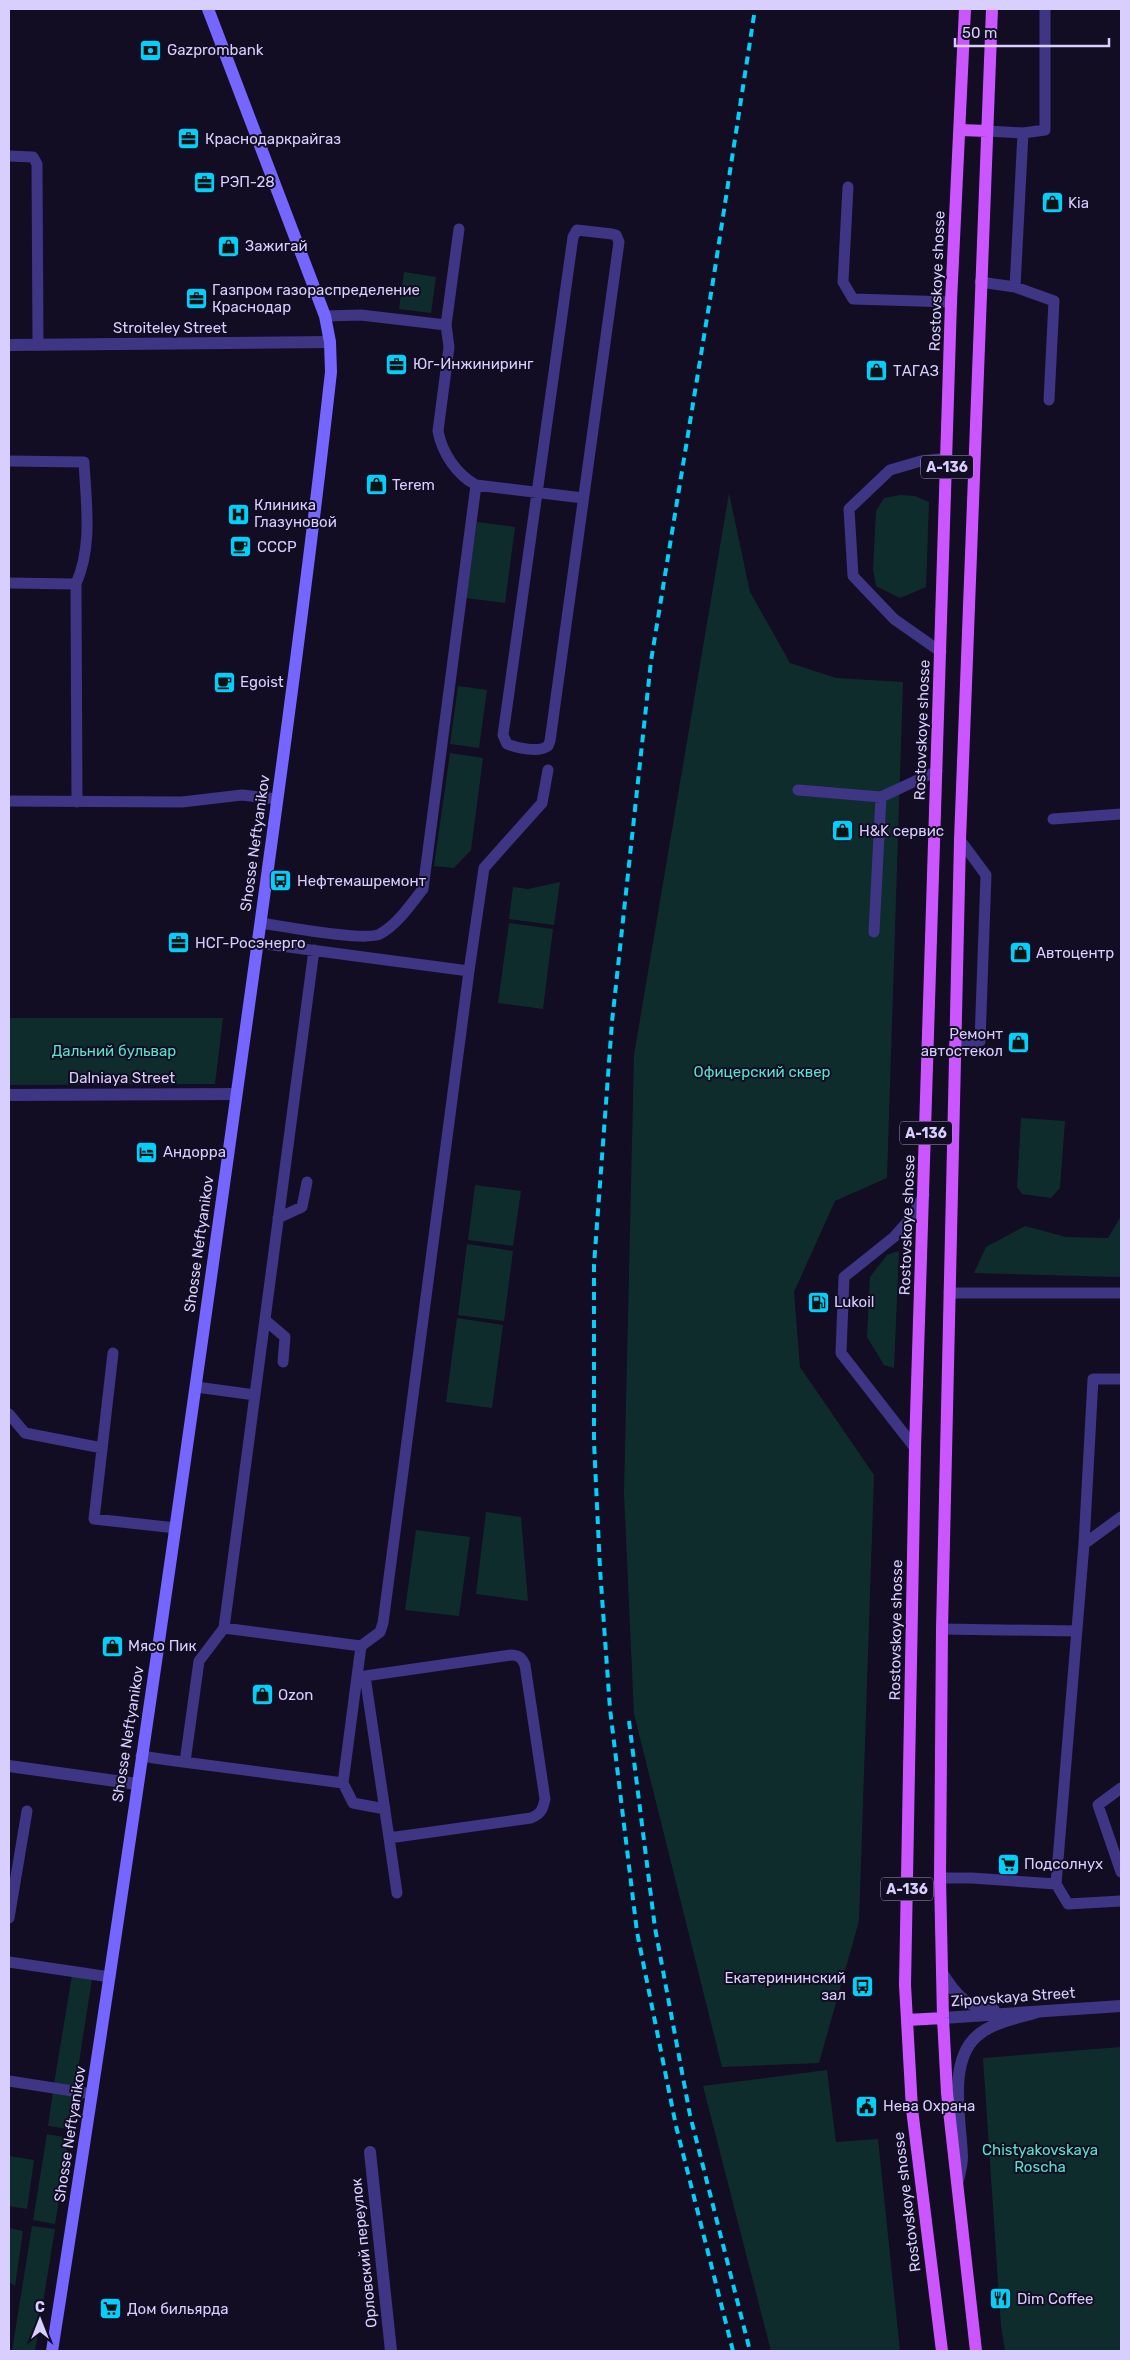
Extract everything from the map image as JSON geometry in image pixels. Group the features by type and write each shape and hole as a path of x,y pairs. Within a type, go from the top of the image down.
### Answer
{"main road":[{"name":"Shosse Neftyanikov","path":"52,2351 110,1977 196,1387 261,923 332,372 330,342 325,316 208,9"},
{"name":"Rostovskoye shosse","path":"942,2351 912,2109 907,2020 906,1917 915,1448 925,1194 948,458 951,302 965,9"},
{"name":"А-136","path":"943,2018 940,1878 942,1629 954,1046 980,282 992,9"},
{"path":"960,130 987,131"},
{"path":"943,2018 947,2093 976,2351"},
{"name":"Zipovskaya Street","path":"907,2020 943,2018"}],"street":[{"name":"Stroiteley Street","path":"9,345 330,342"},
{"name":"Dalniaya Street","path":"9,1096 236,1094"},
{"path":"9,1766 137,1784"},
{"path":"942,1972 954,1991 965,2002 980,2008 1014,2013"},
{"name":"Zipovskaya Street","path":"943,2018 1121,2006"},
{"path":"958,2185 962,2160 958,2088 962,2059 968,2046 978,2034 1003,2022 1038,2012"},
{"name":"Орловский переулок","path":"370,2152 391,2351"}],"lane":[{"path":"987,131 1023,133 1045,130 1046,9"},
{"path":"1015,287 1023,133"},
{"path":"9,156 33,157 37,164 38,345"},
{"path":"848,187 842,282 853,299 951,302"},
{"path":"459,229 446,325 449,347 438,431 440,440 464,478 476,485 583,498"},
{"path":"577,230 616,235 618,242 583,498 550,741 548,746 539,750 511,746 507,744 503,735 573,237 577,230"},
{"path":"980,282 1015,287 1054,301 1049,400"},
{"path":"325,316 361,315 446,325"},
{"path":"941,652 894,618 853,576 849,509 890,470 921,461 948,458"},
{"path":"9,461 84,462 87,538 83,568 76,584 77,802"},
{"path":"261,923 356,935 378,935 394,925 423,889 476,485"},
{"path":"9,583 76,584"},
{"path":"224,1628 361,1646 380,1632 383,1622 484,868 542,803 548,770"},
{"path":"798,790 881,797 937,771"},
{"path":"9,801 182,802 242,795 277,799"},
{"path":"874,932 881,797"},
{"path":"1053,819 1121,814"},
{"path":"954,1046 980,1041 986,875 960,840"},
{"path":"258,943 469,970"},
{"path":"185,1762 199,1660 224,1628 314,950"},
{"path":"278,1218 302,1207 307,1182"},
{"path":"915,1448 841,1353 844,1277 894,1237 911,1218 925,1194"},
{"path":"949,1293 1121,1293"},
{"path":"265,1320 285,1337 283,1362"},
{"path":"113,1353 94,1519 176,1528"},
{"path":"1121,1379 1093,1379 1084,1544 1056,1884 1068,1904 1121,1901"},
{"path":"196,1387 255,1395"},
{"path":"9,1414 25,1433 102,1448"},
{"path":"1084,1544 1121,1517"},
{"path":"942,1629 1077,1631"},
{"path":"361,1646 361,1676 343,1783 353,1803 385,1809"},
{"path":"361,1676 517,1655 523,1660 525,1665 544,1808 538,1815 531,1818 389,1838"},
{"path":"361,1676 385,1809 397,1893"},
{"path":"141,1756 343,1783"},
{"path":"1121,1788 1098,1805 1121,1872"},
{"path":"9,1918 27,1810"},
{"path":"940,1878 972,1878 1056,1884"},
{"path":"9,1962 110,1977"},
{"path":"9,2080 92,2094"}],"green space":[{"path":"404,272 436,277 431,313 399,309"},
{"name":"Офицерский сквер","path":"729,493 750,592 790,663 836,678 903,682 887,1178 835,1201 794,1292 800,1367 874,1475 859,1921 819,2063 722,2067 634,1714 624,1493 634,1055"},
{"path":"900,495 915,496 929,502 926,587 900,598 876,586 873,569 876,511 884,498"},
{"path":"477,522 515,527 505,603 466,598"},
{"path":"458,686 487,690 479,748 450,744"},
{"path":"450,753 483,758 471,850 454,868 434,866"},
{"path":"560,882 554,925 509,919 513,887 528,889"},
{"path":"509,923 553,929 543,1009 498,1003"},
{"name":"Дальний бульвар","path":"9,1018 223,1018 215,1084 9,1085"},
{"path":"1021,1118 1065,1121 1060,1188 1051,1198 1022,1194 1017,1187"},
{"path":"475,1185 521,1191 513,1246 468,1240"},
{"path":"1121,1216 1121,1277 974,1273 986,1247 1025,1226 1066,1237 1108,1238"},
{"path":"467,1244 513,1251 504,1321 458,1315"},
{"path":"899,1251 894,1368 884,1365 867,1337 870,1277 887,1255"},
{"path":"457,1318 503,1325 492,1408 446,1402"},
{"path":"486,1512 521,1517 528,1601 476,1594"},
{"path":"416,1530 470,1537 459,1616 405,1610"},
{"path":"72,1975 92,1979 75,2088 54,2084"},
{"name":"Chistyakovskaya Roscha","path":"1121,2047 1121,2351 1005,2351 1001,2326 983,2058"},
{"path":"827,2070 836,2142 878,2139 900,2351 771,2351 703,2086"},
{"path":"53,2091 74,2094 69,2129 48,2126"},
{"path":"47,2134 69,2138 55,2224 33,2220"},
{"path":"9,2156 34,2160 27,2209 9,2206"},
{"path":"32,2226 55,2229 35,2351 12,2351"},
{"path":"9,2228 23,2231 15,2286 9,2282"}],"railway":[{"path":"733,2351 676,2126 637,1932 610,1709 600,1569 594,1442 594,1265 612,1022 651,661 755,9"},
{"path":"629,1721 655,1928 690,2115 750,2351"}],"place":[{"name":"Gazprombank","path":"151,50"},
{"name":"Краснодаркрайгаз","path":"189,139"},
{"name":"РЭП-28","path":"204,182"},
{"name":"Kia","path":"1052,203"},
{"name":"Зажигай","path":"229,246"},
{"name":"Газпром газораспределение Краснодар","path":"196,299"},
{"name":"Юг-Инжиниринг","path":"397,364"},
{"name":"ТАГАЗ","path":"877,371"},
{"name":"Terem","path":"376,485"},
{"name":"Клиника Глазуновой","path":"238,514"},
{"name":"СССР","path":"241,547"},
{"name":"Egoist","path":"224,682"},
{"name":"H&K сервис","path":"843,831"},
{"name":"Нефтемашремонт","path":"281,881"},
{"name":"НСГ-Росэнерго","path":"179,943"},
{"name":"Автоцентр","path":"1020,953"},
{"name":"Ремонт автостекол","path":"1019,1043"},
{"name":"Андорра","path":"147,1152"},
{"name":"Lukoil","path":"818,1302"},
{"name":"Мясо Пик","path":"112,1646"},
{"name":"Ozon","path":"262,1695"},
{"name":"Подсолнух","path":"1008,1864"},
{"name":"Екатерининский зал","path":"862,1987"},
{"name":"Нева Охрана","path":"867,2106"},
{"name":"Dim Coffee","path":"1001,2299"},
{"name":"Дом бильярда","path":"111,2309"}]}
